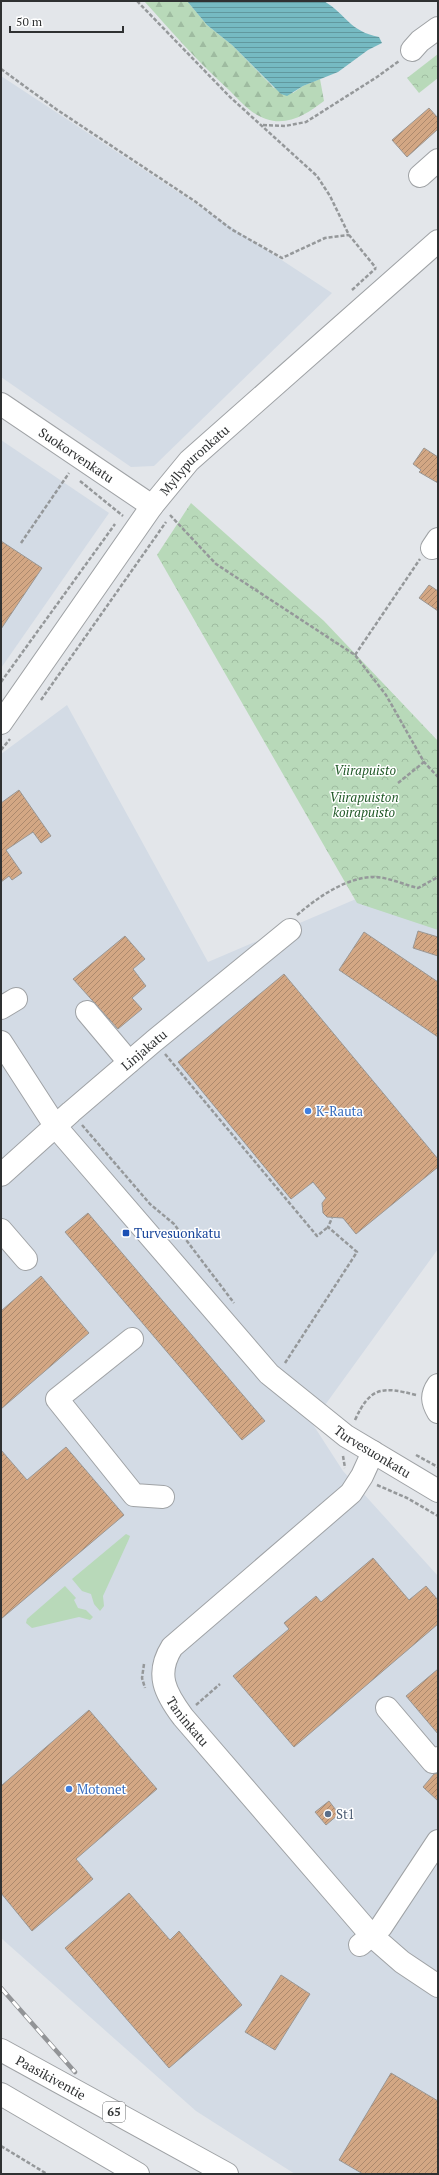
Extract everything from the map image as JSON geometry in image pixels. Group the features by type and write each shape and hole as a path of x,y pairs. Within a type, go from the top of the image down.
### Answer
{"main road":[{"path":"412,50 420,41 438,28"},
{"path":"420,176 438,160"},
{"name":"Myllypuronkatu","path":"7,729 161,510 173,479 209,442 438,241"},
{"name":"Suokorvenkatu","path":"1,404 161,510"},
{"name":"Linjakatu","path":"1,1175 154,1040 290,930"},
{"path":"87,1012 129,1062"},
{"name":"Turvesuonkatu","path":"1,1042 269,1374 354,1424 373,1452 438,1491"},
{"path":"1,1230 26,1258"},
{"path":"132,1339 57,1399 134,1495 163,1497"},
{"name":"Taninkatu","path":"373,1452 350,1472 351,1493 183,1636 165,1658 163,1670 166,1691 183,1717 365,1940 438,1986"},
{"path":"387,1708 432,1762 438,1758"},
{"path":"365,1940 381,1927 398,1904 438,1841"},
{"name":"Paasikiventie","path":"1,2050 228,2174"},
{"path":"1,2094 138,2174"}],"path":[{"path":"137,1 200,68 317,176 330,196 349,235 389,283"},
{"path":"262,125 285,126 306,122 377,77 412,50"},
{"path":"1,69 81,126 196,202 231,229 282,258 325,238 349,235"},
{"path":"65,470 146,532"},
{"path":"21,544 69,473"},
{"path":"161,510 175,509"},
{"path":"38,704 161,510"},
{"path":"161,510 216,564 355,655 386,695 424,762 438,777"},
{"path":"355,655 415,564 435,544"},
{"path":"1,750 7,729"},
{"path":"398,783 424,762"},
{"path":"290,930 298,915 311,904 354,880 378,877 418,888 438,877"},
{"path":"154,1040 317,1236 328,1227 332,1218"},
{"path":"64,1119 150,1204 174,1224 236,1306"},
{"path":"285,1363 357,1252 328,1227"},
{"path":"280,1357 290,1368"},
{"path":"436,1401 401,1391 378,1392 365,1400 342,1448 350,1472 383,1489 407,1498 438,1516"},
{"path":"410,1451 438,1467"},
{"path":"145,1661 142,1678 150,1694"},
{"path":"1,2146 47,2174"}],"shaded area":[{"path":"1,76 332,293 154,466 131,467 1,377"},
{"path":"1,440 109,513 1,668"},
{"path":"67,705 208,962 356,899 438,921 438,1249 312,1423 343,1471 438,1576 438,2174 295,2174 196,2111 1,1938 1,754"}],"green space":[{"path":"144,1 187,1 207,25 232,45 274,88 293,93 303,86 320,79 324,101 297,118 290,120 274,121 261,117 242,103 207,69"},
{"path":"438,54 438,78 419,93 407,78"},
{"name":"Viirapuisto","path":"191,503 324,621 438,741 438,930 357,903 157,555"},
{"path":"126,1534 130,1536 129,1539 103,1596 104,1606 100,1611 94,1604 91,1594 82,1591 72,1579"},
{"path":"65,1586 76,1598 74,1600 78,1608 86,1610 93,1617 90,1620 79,1617 32,1628 26,1623 27,1619"}],"water":[{"path":"187,1 324,1 332,6 354,27 379,37 382,43 368,50 338,72 303,86 287,96 281,94 232,45 207,25"}],"building":[{"path":"429,108 438,118 438,129 407,157 392,140"},
{"path":"424,448 438,457 438,483 419,472 421,470 413,464"},
{"path":"1,541 42,568 1,629"},
{"path":"429,585 438,591 438,611 419,598"},
{"path":"19,790 51,836 41,843 33,832 6,850 22,873 12,880 9,876 1,882 1,803"},
{"path":"418,931 438,937 438,956 413,948"},
{"path":"364,932 438,982 438,1037 339,970"},
{"path":"125,936 145,959 133,969 146,986 132,998 142,1009 118,1029 73,979"},
{"name":"K-Rauta","path":"284,974 438,1159 438,1167 356,1234 343,1218 327,1217 323,1213 322,1203 326,1198 313,1182 291,1199 178,1062"},
{"path":"88,1213 265,1421 242,1440 65,1232"},
{"path":"41,1276 89,1333 1,1409 1,1311"},
{"path":"66,1447 124,1515 1,1619 1,1450 27,1480"},
{"path":"373,1558 409,1600 426,1586 438,1600 438,1624 294,1747 233,1676 289,1629 284,1623 316,1596 321,1602"},
{"path":"438,1669 438,1734 406,1696"},
{"path":"89,1710 157,1789 76,1859 93,1879 32,1931 1,1893 1,1786"},
{"path":"438,1773 438,1801 423,1787 434,1774"},
{"path":"329,1801 339,1814 326,1825 315,1812"},
{"path":"129,1893 170,1940 179,1931 242,2005 169,2068 65,1948"},
{"path":"281,1975 310,1994 275,2050 245,2032"},
{"path":"391,2073 438,2101 438,2174 363,2174 339,2160"}],"railway":[{"path":"1,1988 75,2072"}],"place":[{"name":"K-Rauta","path":"308,1111"},
{"name":"Turvesuonkatu","path":"126,1233"},
{"name":"Motonet","path":"69,1789"},
{"name":"St1","path":"328,1814"}],"park label":[{"name":"Viirapuiston koirapuisto","path":"364,804"}]}
